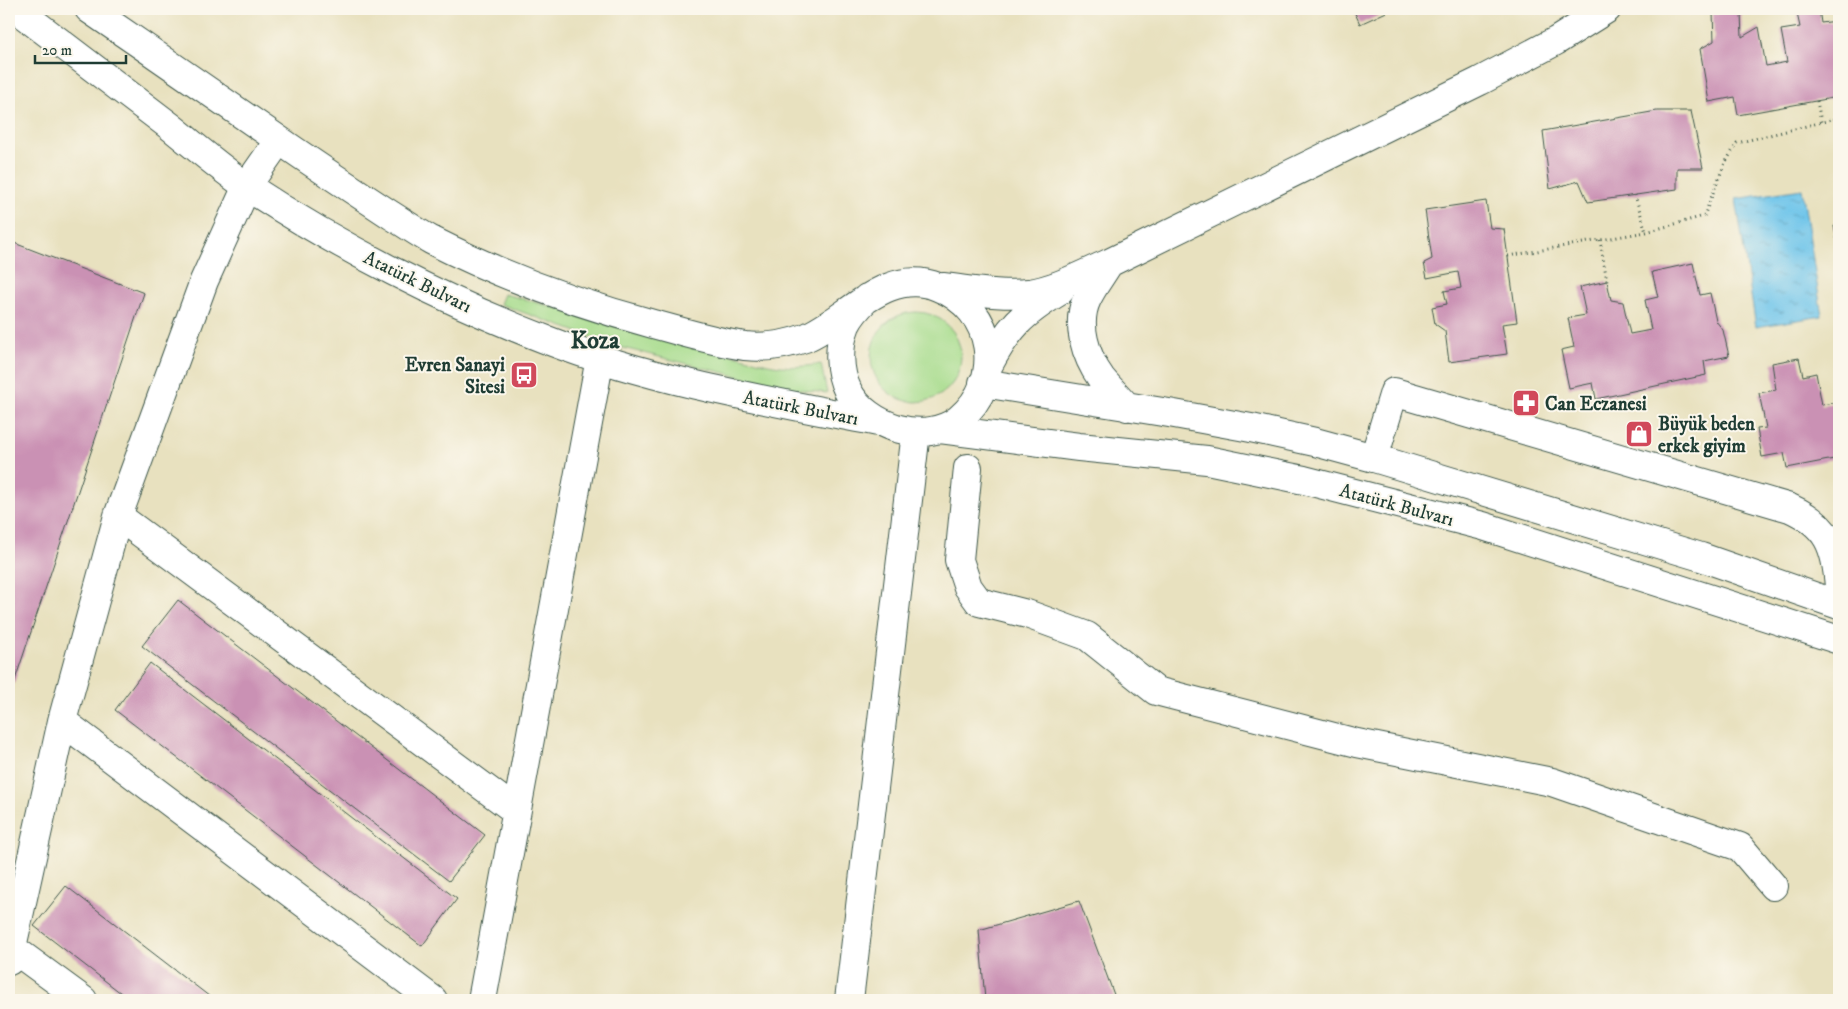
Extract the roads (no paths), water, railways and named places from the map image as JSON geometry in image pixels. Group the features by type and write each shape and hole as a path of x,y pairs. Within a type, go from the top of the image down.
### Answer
{"main road":[{"name":"Atatürk Bulvarı","path":"16,9 247,186 371,259 445,296 548,341 671,378 881,423 928,431 1207,460 1304,480 1483,526 1839,640"},
{"name":"Atatürk Bulvarı","path":"89,9 345,186 429,239 581,303 710,338 744,346 768,347 807,337 866,298 885,289 910,283 936,286 957,296 972,310 983,328 988,347 986,374 1127,406 1250,428 1374,458 1701,557 1839,605"},
{"path":"936,286 1002,294 1031,292 1060,285 1109,263 1480,81 1556,41 1607,9"},
{"path":"82,1000 10,954 62,721 118,516 204,281 247,186 279,140"},
{"path":"849,1000 928,431 958,420 967,411 978,397 986,374 1002,342 1022,317 1038,304 1109,263"},
{"path":"1109,263 1087,299 1082,312 1082,326 1086,347 1096,370 1127,406"},
{"name":"Atatürk Bulvarı","path":"866,298 852,314 846,326 841,346 841,368 848,390 862,409 881,423"},
{"path":"482,1000 600,358"},
{"path":"1374,458 1394,392 1790,508 1812,520 1829,540 1838,564 1839,587"},
{"path":"968,468 959,560 968,587 979,602 1027,614 1087,636 1156,691 1357,743 1552,782 1740,847 1773,886"},
{"path":"118,516 516,811"},
{"path":"62,721 432,1000"}],"water":[{"path":"1802,189 1822,316 1756,327 1736,199"}],"place":[{"name":"Evren Sanayi Sitesi","path":"524,375"},
{"name":"Can Eczanesi","path":"1526,403"},
{"name":"Büyük beden erkek giyim","path":"1639,434"}],"district":[{"name":"Koza","path":"595,340"}]}
